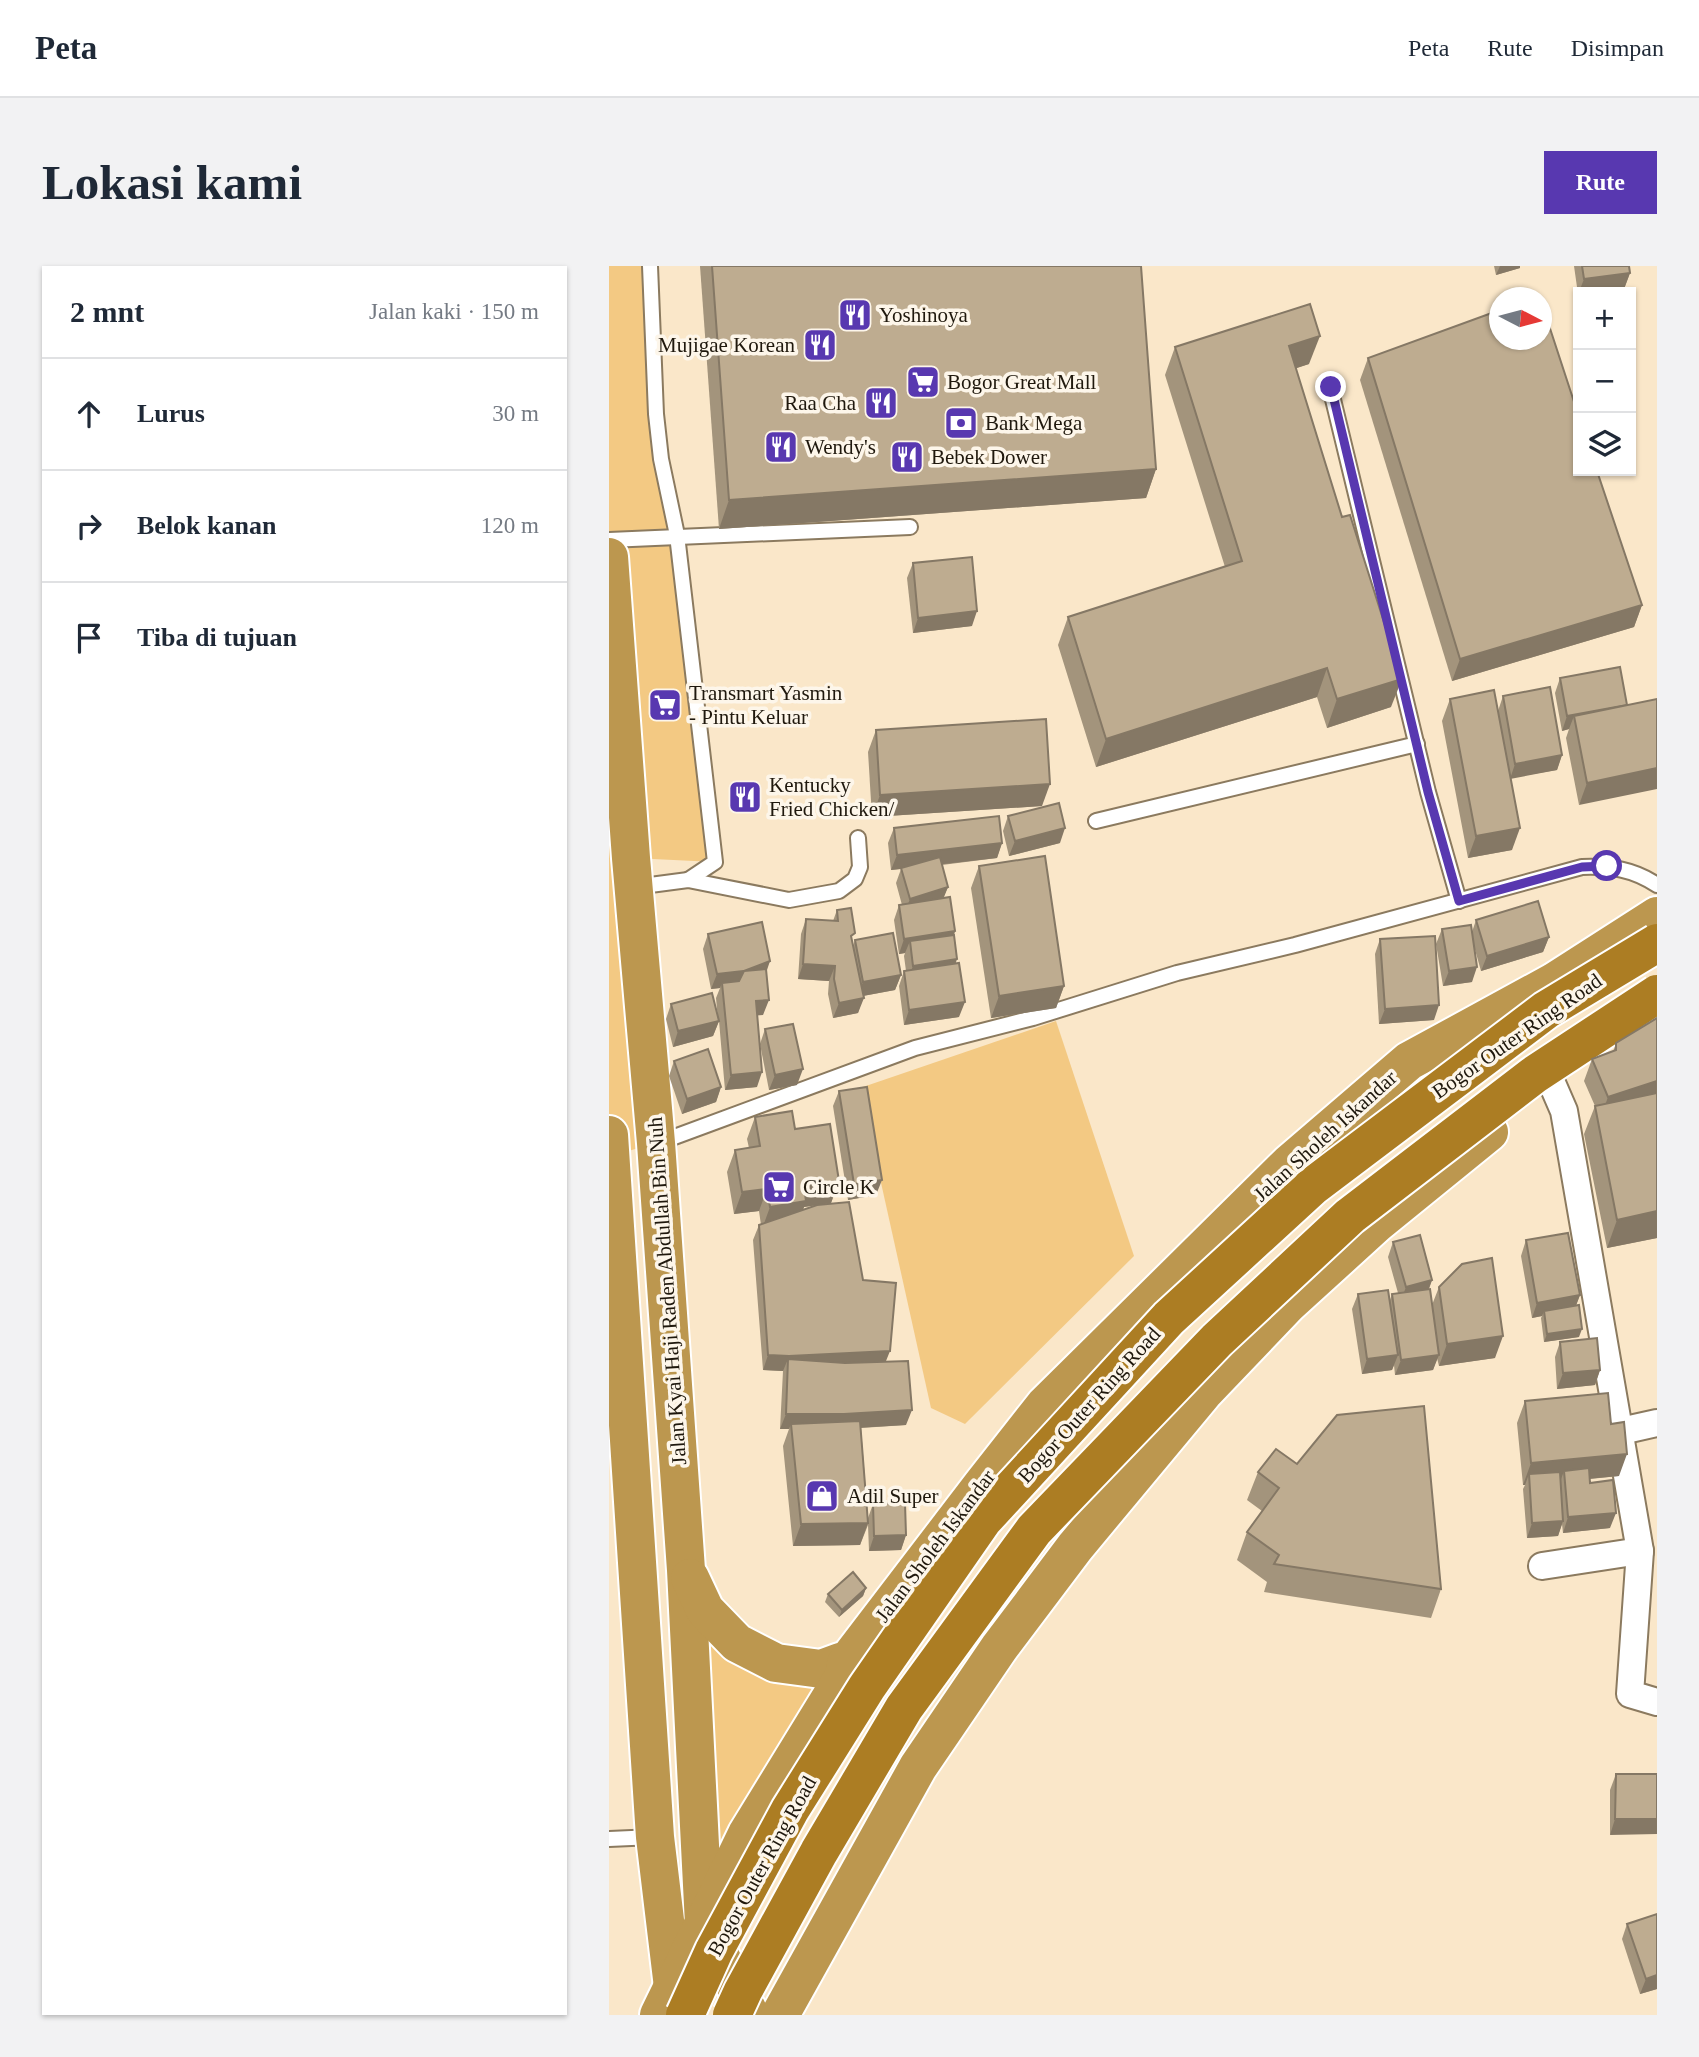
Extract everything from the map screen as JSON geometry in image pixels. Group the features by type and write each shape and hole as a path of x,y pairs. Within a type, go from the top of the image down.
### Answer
{"highway":[{"name":"Jalan Kyai Haji Raden Abdullah Bin Nuh","path":"609,557 687,1570 703,1924 750,2015"},
{"name":"Jalan Sholeh Iskandar","path":"677,2008 703,1924 747,1834 844,1676 846,1663 1045,1405 1289,1164 1409,1061 1554,982 1657,916"},
{"name":"Bogor Outer Ring Road","path":"677,2008 714,1951 797,1799 867,1686 983,1520 1168,1318 1313,1186 1546,1010 1657,943"},
{"name":"Bogor Outer Ring Road","path":"732,2015 819,1852 904,1708 1034,1530 1217,1340 1350,1216 1534,1075 1657,994"},
{"path":"780,2015 918,1767 999,1648 1075,1547 1203,1393 1289,1304 1377,1223 1551,1081 1657,1014"},
{"path":"609,1135 626,1444 656,1837 677,2008"},
{"path":"687,1570 705,1610 737,1643 776,1663 821,1669 840,1662 846,1663"}],"street":[{"path":"1551,1081 1564,1111 1621,1431 1645,1501 1630,1694 1657,1702"},
{"path":"1621,1431 1657,1423"},
{"path":"1542,1566 1640,1551"}],"lane":[{"path":"650,266 656,414 661,459 677,536 715,862 688,880"},
{"path":"1331,387 1417,744 1459,901"},
{"path":"609,540 910,527"},
{"path":"1095,821 1417,744"},
{"path":"634,887 688,880 789,900 839,891 855,879 860,867 858,838"},
{"path":"656,1143 915,1048 1033,1018 1177,973 1582,867 1607,866 1622,869 1640,874 1657,885"},
{"path":"609,1839 656,1837"}],"shaded area":[{"path":"609,266 650,266 654,380 715,862 632,858 656,1143 611,1156 609,1135"},
{"path":"1056,1021 1134,1256 965,1424 931,1408 860,1088"},
{"path":"705,1610 736,1644 840,1662 710,1907"}],"building":[{"name":"Bogor Great Mall","path":"712,266 1141,266 1156,469 729,500"},
{"path":"1582,266 1629,266 1630,273 1584,279"},
{"path":"1310,304 1320,336 1289,346 1342,517 1350,515 1402,679 1337,699 1327,668 1106,739 1068,617 1242,561 1175,347"},
{"path":"1489,314 1489,350 1552,350 1552,335 1573,399 1573,476 1599,476 1642,605 1460,659 1368,358"},
{"path":"972,557 977,611 918,618 913,563"},
{"path":"1620,667 1627,705 1567,716 1560,678"},
{"path":"1550,687 1562,755 1515,764 1503,696"},
{"path":"1494,690 1520,828 1476,836 1450,699"},
{"path":"1657,699 1657,768 1587,783 1574,716"},
{"path":"1046,719 1050,784 880,795 876,730"},
{"path":"1059,803 1065,828 1015,841 1008,816"},
{"path":"999,816 1002,843 897,855 894,828"},
{"path":"1045,856 1064,986 999,996 979,866"},
{"path":"940,857 948,887 910,899 901,868"},
{"path":"950,897 955,931 904,939 899,905"},
{"path":"1538,901 1549,937 1487,956 1476,920"},
{"path":"851,908 855,933 851,936 864,998 839,1003 834,979 835,966 803,964 806,919 838,921 837,910"},
{"path":"762,922 770,961 744,971 717,974 708,934"},
{"path":"1471,925 1477,967 1449,971 1442,929"},
{"path":"893,933 901,975 863,982 855,940"},
{"path":"954,935 957,959 913,966 910,941"},
{"path":"1435,936 1439,1005 1385,1009 1380,939"},
{"path":"959,963 965,1002 909,1010 904,971"},
{"path":"766,969 769,1000 756,1001 762,1072 731,1075 722,983 739,981 744,971"},
{"path":"712,993 719,1021 678,1031 671,1004"},
{"path":"1657,1018 1657,1081 1608,1097 1592,1059 1616,1050 1616,1043"},
{"path":"793,1024 803,1069 775,1075 765,1029"},
{"path":"708,1049 721,1087 687,1099 674,1061"},
{"path":"867,1087 882,1180 854,1184 839,1091"},
{"path":"1657,1093 1657,1211 1617,1220 1595,1106"},
{"name":"Circle K","path":"792,1111 795,1129 830,1124 839,1181 804,1186 806,1201 770,1207 767,1189 742,1192 735,1150 760,1146 755,1117"},
{"path":"849,1202 863,1280 896,1283 890,1351 768,1355 759,1225 817,1205"},
{"path":"1568,1233 1580,1295 1537,1303 1526,1240"},
{"path":"1420,1235 1432,1280 1406,1287 1393,1242"},
{"path":"1492,1258 1503,1336 1447,1344 1439,1287 1462,1264"},
{"path":"1430,1289 1439,1355 1401,1360 1392,1294"},
{"path":"1388,1290 1398,1355 1367,1359 1358,1294"},
{"path":"1579,1305 1582,1329 1547,1334 1544,1311"},
{"path":"1597,1338 1600,1370 1563,1373 1560,1342"},
{"path":"788,1359 845,1363 908,1361 912,1410 786,1414"},
{"path":"1608,1393 1611,1424 1624,1422 1627,1454 1531,1463 1525,1401"},
{"path":"1424,1406 1441,1589 1274,1564 1279,1555 1247,1532 1279,1488 1258,1472 1276,1449 1297,1464 1337,1415"},
{"name":"Adil Super","path":"860,1421 868,1523 801,1524 791,1424"},
{"path":"1589,1468 1590,1483 1613,1480 1616,1513 1568,1517 1564,1471"},
{"path":"1560,1472 1563,1521 1532,1523 1529,1474"},
{"path":"905,1503 906,1535 874,1536 873,1504"},
{"path":"853,1572 866,1588 842,1610 828,1594"},
{"path":"1616,1774 1657,1774 1657,1819 1615,1819"},
{"path":"1657,1914 1657,1975 1646,1979 1627,1924"}],"place":[{"name":"Yoshinoya","path":"855,315"},
{"name":"Mujigae Korean","path":"820,345"},
{"name":"Bogor Great Mall","path":"923,382"},
{"name":"Raa Cha","path":"881,403"},
{"name":"Bank Mega","path":"961,423"},
{"name":"Wendy's","path":"781,447"},
{"name":"Bebek Dower","path":"907,457"},
{"name":"Transmart Yasmin - Pintu Keluar","path":"665,705"},
{"name":"Kentucky Fried Chicken/","path":"745,797"},
{"name":"Circle K","path":"779,1187"},
{"name":"Adil Super","path":"822,1496"}],"route":[{"path":"1331,387 1428,792 1459,901 1582,867 1607,866"}]}
